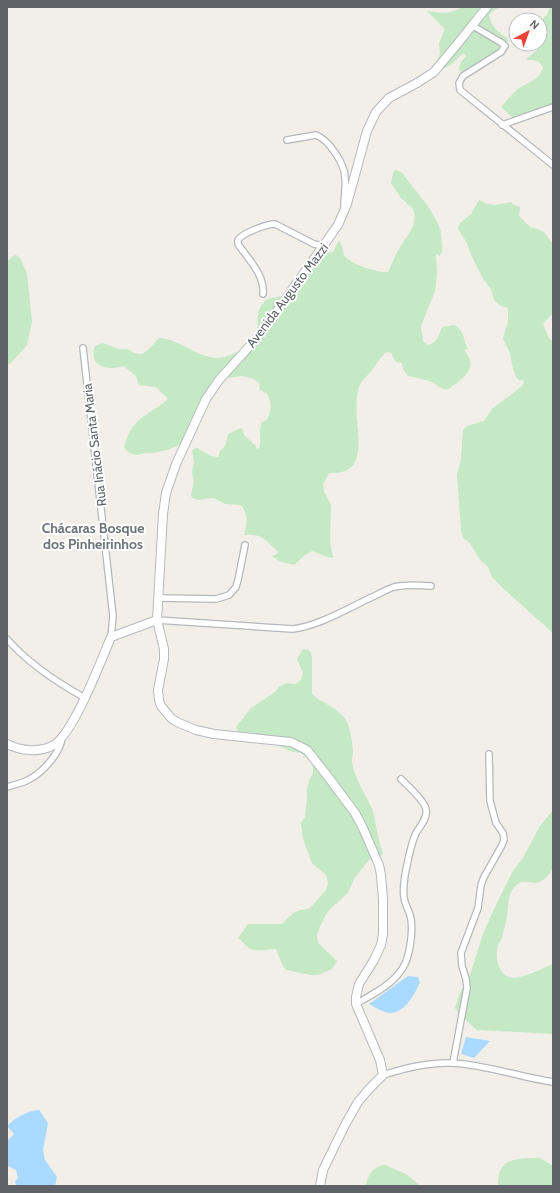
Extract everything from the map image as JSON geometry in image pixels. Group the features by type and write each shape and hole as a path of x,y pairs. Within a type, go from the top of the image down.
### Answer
{"street":[{"name":"Avenida Augusto Mazzi","path":"356,1004 356,997 360,984 374,960 383,934 383,900 379,865 362,826 344,798 314,757 307,750 299,745 281,740 214,734 196,730 179,723 166,713 161,706 158,690 164,659 164,649 163,639 157,620 163,514 166,493 183,447 206,399 266,327 338,225 343,215 367,132 376,112 389,98 434,72 487,7"},
{"path":"473,26 502,42 504,44 504,48 501,52 463,76 459,83 460,90 553,165"},
{"path":"502,124 553,107"},
{"path":"287,140 316,135 325,140 331,146 346,177 343,215"},
{"path":"263,294 263,283 253,264 238,244 238,240 241,236 268,225 275,224 314,244 323,246"},
{"name":"Rua Inácio Santa Maria","path":"82,348 113,616 111,637"},
{"path":"158,598 216,599 229,595 236,587 245,545"},
{"path":"7,744 14,748 36,750 55,744 62,737 85,698 111,637 157,620 293,629 310,625 396,586 431,586"},
{"path":"7,639 26,658 74,692 85,698"},
{"path":"7,787 28,780 46,765 59,749 62,737"},
{"path":"453,1063 467,988 462,966 461,953 478,908 481,885 484,877 502,847 504,840 503,833 496,822 489,794 489,754"},
{"path":"384,1075 380,1060 356,1004 381,989 395,978 402,970 407,956 412,931 411,919 403,896 404,882 411,846 416,832 425,818 427,811 422,801 401,779"},
{"path":"320,1186 323,1170 358,1102 384,1075 408,1067 453,1063 476,1066 527,1078 553,1082"}],"green space":[{"path":"462,7 503,7 495,10 489,16 494,26 507,38 508,41 476,68 463,72 460,71 459,68 461,62 466,56 464,53 451,65 440,70 436,65 440,54 439,43 445,29 427,11 441,13 458,10"},
{"path":"550,7 553,7 553,109 539,116 513,118 501,107 519,88 536,79 542,72 543,67 539,62 526,59 535,52 548,52 548,12"},
{"path":"395,170 403,174 424,201 437,222 441,233 442,251 439,256 436,254 437,272 435,291 421,326 423,341 428,345 431,344 437,338 442,327 454,325 460,330 468,349 464,350 470,362 469,370 467,374 449,389 443,389 430,381 408,376 403,369 402,363 396,362 391,353 385,353 381,357 362,382 358,390 356,410 358,449 354,464 348,469 340,472 329,473 323,484 324,491 331,505 330,541 333,558 312,551 294,565 279,561 272,556 278,552 263,538 255,535 244,535 247,520 244,509 241,505 225,504 214,498 198,500 192,498 191,495 194,481 192,473 194,462 192,451 195,448 211,456 218,457 220,451 225,446 228,434 241,428 245,436 257,449 259,448 261,425 262,422 269,416 271,406 268,395 260,390 259,383 250,378 241,376 223,378 189,437 177,446 170,449 137,455 129,453 124,447 131,429 141,418 168,399 156,387 139,385 136,376 124,366 112,368 101,366 94,359 95,346 102,343 119,349 128,349 134,353 142,354 159,338 174,341 208,357 221,358 233,354 245,347 256,334 259,310 264,302 268,299 283,295 294,287 310,272 315,261 322,253 333,252 339,240 344,255 352,262 371,269 388,272 398,250 411,230 414,220 413,209 401,198 391,183"},
{"path":"479,200 487,204 495,205 511,202 512,204 520,207 519,216 530,227 544,232 553,244 553,313 543,324 549,338 553,342 553,633 492,577 488,567 480,560 470,543 463,538 461,530 457,475 461,459 463,430 467,426 484,421 492,409 522,386 524,382 523,380 518,380 513,369 510,353 503,339 508,323 508,308 499,305 494,300 491,289 482,277 467,243 458,229 459,224 471,214"},
{"path":"16,255 20,258 27,273 32,322 27,345 10,364 7,365 7,262"},
{"path":"303,649 309,650 312,656 312,694 333,708 344,717 348,723 353,752 353,767 357,779 372,809 379,842 383,853 377,859 369,860 354,879 348,893 328,911 320,926 317,935 318,943 337,961 332,969 318,975 310,975 286,970 276,949 253,950 238,938 248,924 282,924 293,913 300,910 309,909 326,890 328,883 326,875 312,863 303,839 301,823 305,817 307,789 309,780 313,773 313,764 301,753 293,752 272,743 239,734 236,727 251,708 275,692 280,686 287,683 295,684 301,680 303,673 297,659"},
{"path":"553,810 553,869 543,880 535,883 520,882 511,892 507,918 502,938 498,945 497,958 499,968 502,972 513,978 531,974 553,964 553,1034 478,1031 459,1014 455,1008 461,990 469,978 484,931 513,871 523,858 540,826"},
{"path":"540,1158 553,1166 553,1186 498,1186 498,1178 503,1166 517,1159"},
{"path":"385,1165 406,1174 420,1186 365,1186 374,1169"}],"water":[{"path":"408,976 418,977 420,982 409,1002 400,1010 388,1013 369,1004"},
{"path":"466,1037 490,1041 474,1058 461,1054"},
{"path":"39,1110 48,1123 43,1150 45,1160 57,1177 55,1186 17,1186 15,1182 18,1178 16,1170 8,1166 7,1163 7,1141 14,1134 7,1126 22,1115"}],"district":[{"name":"Chácaras Bosque dos Pinheirinhos","path":"93,536"}]}
